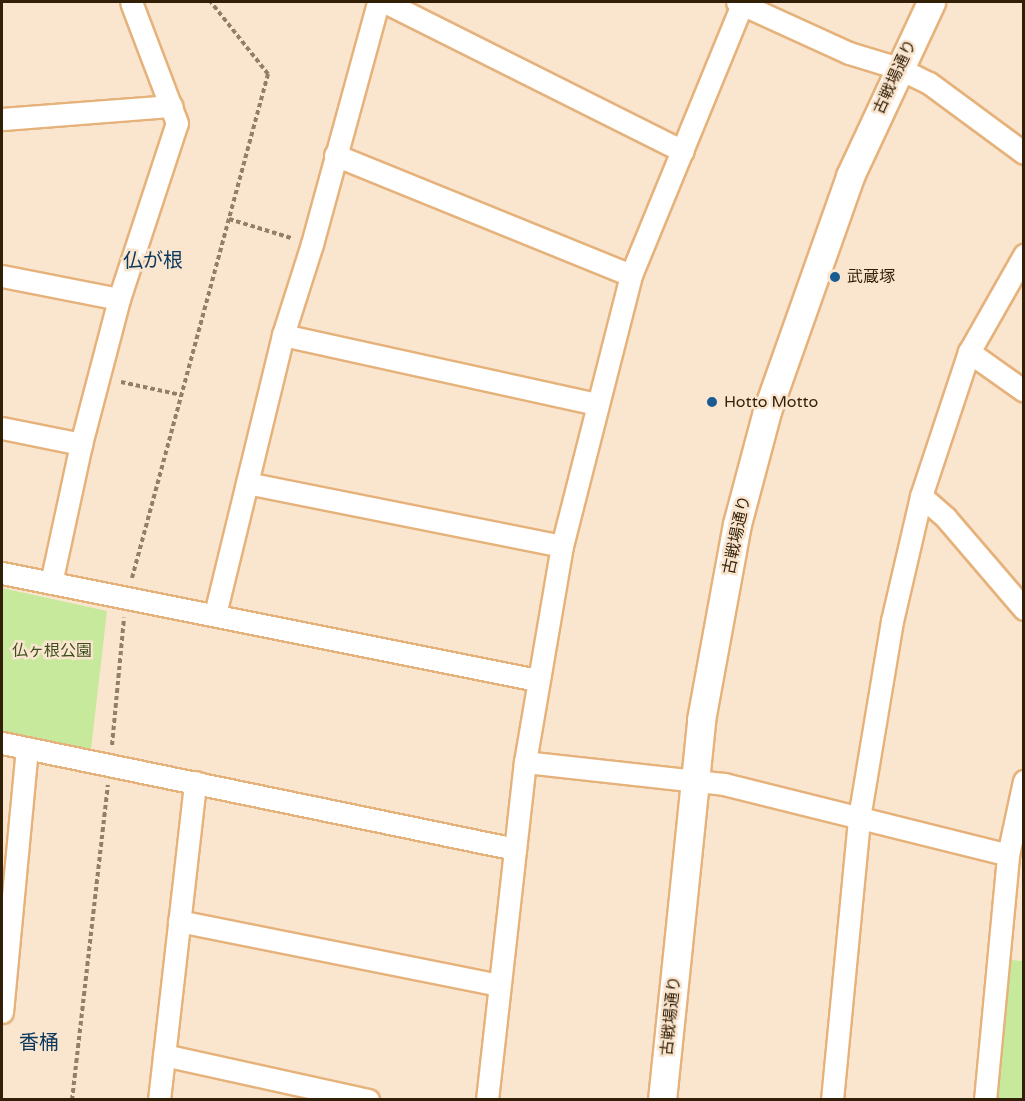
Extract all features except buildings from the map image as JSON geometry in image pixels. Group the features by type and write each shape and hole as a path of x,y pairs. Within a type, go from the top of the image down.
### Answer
{"street":[{"path":"51,583 81,444 119,299 171,147 177,123 131,2"},
{"path":"215,614 283,335 312,244 378,2"},
{"path":"385,2 683,152"},
{"name":"古戦場通り","path":"662,1100 701,720 737,524 767,411 850,176 898,68 931,2"},
{"path":"487,1100 525,762 537,680 562,546 631,275 683,152 740,3 849,52 898,68 929,83 1023,153"},
{"path":"2,119 172,106"},
{"path":"335,155 631,275"},
{"path":"832,1100 859,818 892,621 921,496 969,352 1023,255"},
{"path":"2,276 119,299"},
{"path":"283,335 597,404"},
{"path":"969,352 1023,392"},
{"path":"2,428 81,444"},
{"path":"247,483 562,546"},
{"path":"921,496 946,518 1023,609"},
{"path":"2,573 537,680"},
{"path":"2,743 515,849"},
{"path":"2,1012 8,884 27,748"},
{"path":"525,762 695,780 1008,855"},
{"path":"985,1100 1008,855 1023,781"},
{"path":"159,1100 195,782"},
{"path":"179,921 499,985"},
{"path":"164,1055 368,1100"}],"path":[{"path":"72,1100 126,598 268,75 211,2"},
{"path":"229,219 312,244"},
{"path":"100,376 181,395"}],"green space":[{"name":"仏ヶ根公園","path":"2,588 107,611 91,749 2,731"},
{"path":"1011,960 1023,961 1023,1099 997,1099"}],"place":[{"name":"武蔵塚","path":"835,277"},
{"name":"Hotto Motto","path":"712,402"}],"district":[{"name":"仏が根","path":"153,261"},
{"name":"香桶","path":"39,1043"}]}
